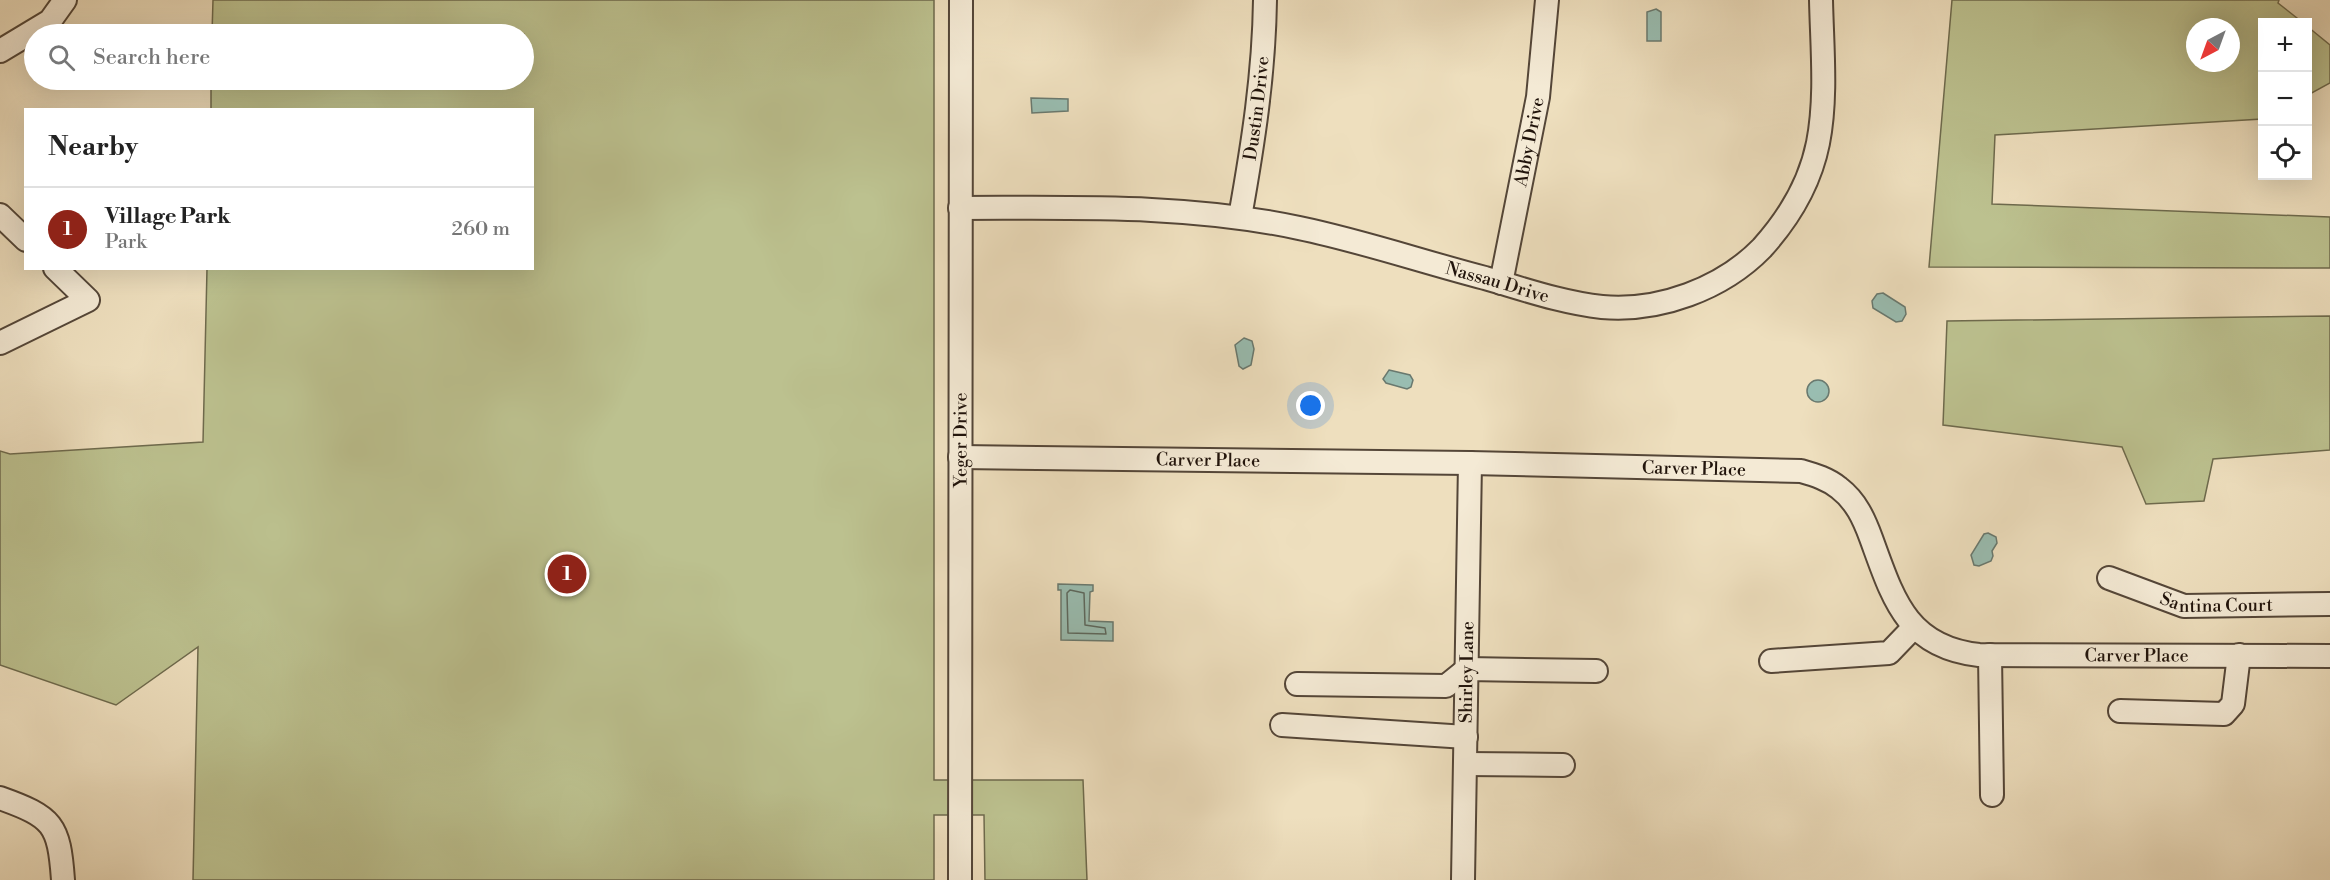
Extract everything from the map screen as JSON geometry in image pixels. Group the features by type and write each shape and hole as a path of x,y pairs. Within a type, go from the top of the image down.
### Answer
{"street":[{"path":"45,24 50,21 65,0"},
{"name":"Yeger Drive","path":"960,880 961,0"},
{"name":"Dustin Drive","path":"1240,216 1257,122 1264,46 1265,0"},
{"name":"Abby Drive","path":"1501,283 1538,97 1547,0"},
{"name":"Nassau Drive","path":"960,208 1158,208 1240,216 1302,228 1579,304 1636,307 1671,301 1701,290 1729,274 1755,255 1795,206 1810,173 1818,143 1822,111 1821,0"},
{"path":"0,51 24,37"},
{"path":"0,215 24,238"},
{"path":"0,343 87,300 57,270"},
{"name":"Carver Place","path":"960,457 1470,463 1801,471 1822,478 1840,488 1855,504 1864,520 1894,602 1914,627 1943,647 1965,654 1990,655 2330,656"},
{"name":"Shirley Lane","path":"1464,880 1470,463"},
{"name":"Santina Court","path":"2109,578 2184,606 2330,604"},
{"path":"1771,661 1889,653 1914,627"},
{"path":"1990,655 1992,795"},
{"path":"2120,711 2224,714 2234,704 2239,655"},
{"path":"1297,684 1446,686 1467,669 1596,671"},
{"path":"1282,725 1466,737"},
{"path":"1465,764 1563,765"},
{"path":"0,798 42,816 54,830 60,846 63,880"}],"green space":[{"path":"213,0 934,0 934,780 1083,780 1087,880 985,880 984,815 934,815 934,880 193,880 198,647 116,705 0,665 0,451 10,454 203,442 207,270 534,270 534,108 211,108 211,90 534,90 534,24 212,24"},
{"path":"1952,0 2279,0 2278,3 2297,18 2258,18 2258,119 1995,135 1992,204 2330,217 2330,268 1929,267"},
{"path":"2312,30 2330,45 2330,83 2312,93"},
{"path":"2330,316 2330,450 2213,459 2204,501 2146,504 2122,447 1943,425 1947,321"}],"water":[{"path":"1656,9 1661,12 1661,41 1647,41 1647,12"},
{"path":"1031,98 1068,99 1068,111 1032,113"},
{"path":"1883,293 1905,307 1906,314 1902,321 1896,322 1873,308 1872,301 1877,294"},
{"path":"1244,338 1252,341 1254,349 1251,365 1243,369 1239,366 1235,345"},
{"path":"1389,370 1410,375 1413,380 1411,387 1407,389 1386,383 1383,379"},
{"path":"1818,380 1826,383 1829,391 1826,399 1818,402 1810,399 1807,391 1810,383"},
{"path":"1988,533 1996,537 1997,543 1992,551 1991,561 1979,566 1974,565 1971,555 1984,534"},
{"path":"1058,584 1093,585 1093,591 1090,592 1089,621 1113,622 1113,641 1061,640 1061,590 1058,590"}],"place":[{"name":"Village Park","path":"567,574"}]}
